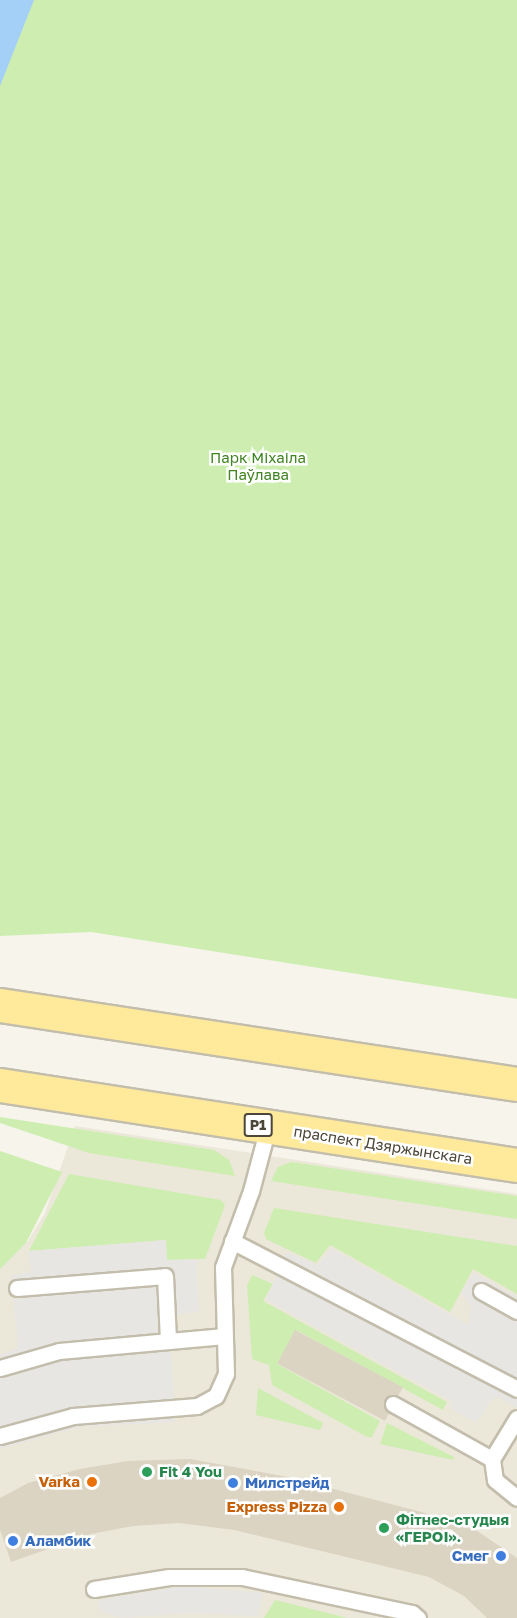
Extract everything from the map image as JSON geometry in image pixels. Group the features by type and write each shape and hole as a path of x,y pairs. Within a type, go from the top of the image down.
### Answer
{"main road":[{"path":"0,1005 517,1084"},
{"name":"праспект Дзяржынскага","path":"0,1085 517,1165"}],"lane":[{"path":"0,1436 73,1416 205,1405 216,1396 224,1381 221,1280 268,1127"},
{"path":"232,1241 517,1389"},
{"path":"17,1288 165,1276 168,1339"},
{"path":"481,1291 517,1311"},
{"path":"0,1368 59,1351 168,1339 224,1336"},
{"path":"393,1404 492,1460"},
{"path":"517,1418 492,1460 495,1480 517,1498"},
{"path":"94,1589 169,1577 242,1577 412,1613 418,1618"}],"shaded area":[{"path":"75,1126 517,1194 517,1618 0,1618 0,1267 28,1241 45,1213"},
{"path":"166,1240 167,1260 196,1259 199,1312 178,1314 171,1353 175,1422 79,1427 0,1449 0,1355 18,1348 11,1275 31,1272 29,1251"},
{"path":"331,1248 469,1325 471,1307 461,1293 474,1273 517,1297 517,1408 499,1398 492,1399 476,1423 450,1408 453,1402 266,1300 286,1252 318,1265"},
{"path":"183,1586 263,1593 258,1616 189,1613 121,1618 100,1611 98,1600"}],"green space":[{"name":"Парк Міхаіла Паўлава","path":"0,0 517,0 517,999 91,932 0,936"},
{"path":"0,1117 214,1150 229,1160 235,1176 89,1153 0,1123"},
{"path":"0,1151 62,1172 26,1243 0,1269"},
{"path":"292,1162 517,1196 517,1219 271,1181 278,1167"},
{"path":"69,1174 221,1200 225,1205 205,1259 167,1260 165,1240 29,1251"},
{"path":"274,1208 517,1246 517,1294 473,1269 450,1312 330,1245 316,1263 266,1239 264,1233"},
{"path":"252,1275 273,1284 263,1301 447,1402 443,1410 296,1330 277,1364 380,1421 372,1437 367,1437 272,1385 269,1365 252,1359 247,1285"},
{"path":"258,1388 323,1423 320,1430 256,1415"},
{"path":"387,1423 454,1457 453,1460 380,1444"},
{"path":"275,1600 348,1618 264,1618"}],"water":[{"path":"0,0 34,0 0,86"}],"building":[{"path":"295,1330 403,1387 385,1421 277,1364"},
{"path":"190,1459 288,1477 467,1524 517,1558 517,1618 487,1618 464,1596 429,1577 234,1530 179,1523 133,1526 91,1534 11,1562 0,1530 0,1498 28,1483 80,1469 128,1461"}],"place":[{"name":"Fit 4 You","path":"147,1472"},
{"name":"Varka","path":"92,1482"},
{"name":"Милстрейд","path":"233,1483"},
{"name":"Express Pizza","path":"339,1507"},
{"name":"Фітнес-студыя «ГЕРОІ».","path":"384,1528"},
{"name":"Аламбик","path":"13,1541"},
{"name":"Смег","path":"501,1556"}]}
